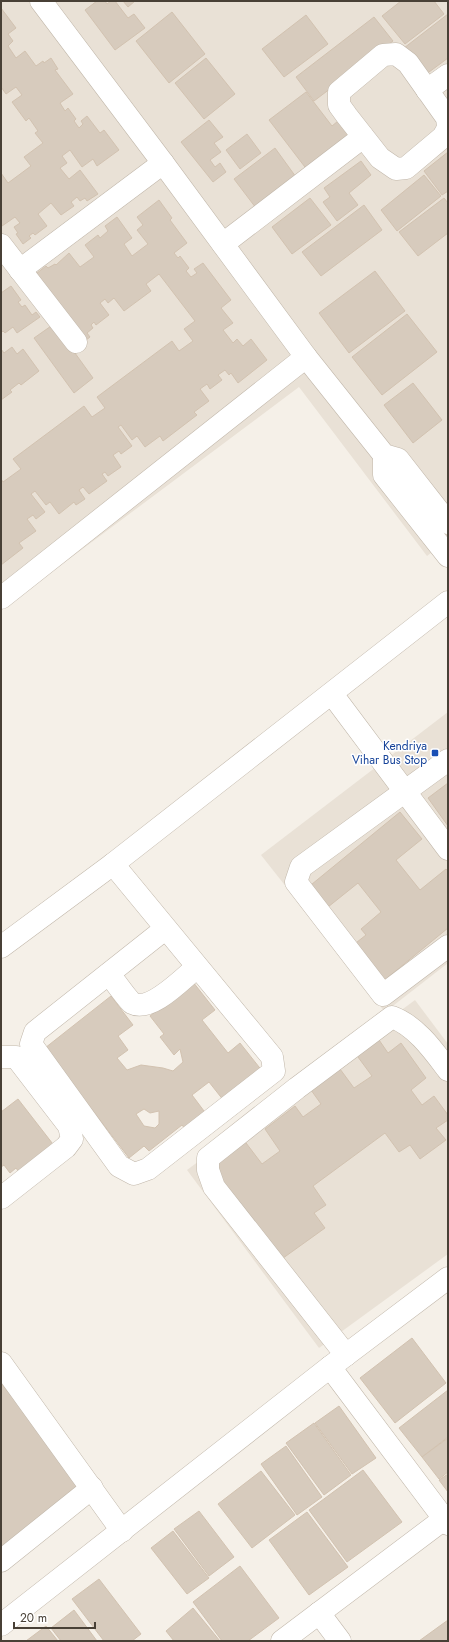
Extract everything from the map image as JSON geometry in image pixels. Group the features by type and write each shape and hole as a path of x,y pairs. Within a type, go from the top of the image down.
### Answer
{"street":[{"path":"41,1 306,357 384,455 398,459 446,517"},
{"path":"396,54 408,63 427,90 447,118 448,127 443,137 406,168 396,169 380,158 339,105 340,92 383,55 396,54"},
{"path":"427,90 448,75"},
{"path":"223,244 363,137"},
{"path":"20,270 163,163"},
{"path":"1,245 76,342"},
{"path":"1,598 306,357"},
{"path":"384,455 384,475 448,556"},
{"path":"1,947 113,864 448,602"},
{"path":"332,694 448,849"},
{"path":"448,760 405,793 301,867 296,882 383,996 448,946"},
{"path":"113,864 272,1057 274,1071 148,1169 134,1174 119,1166 32,1044 35,1032 165,929"},
{"path":"109,974 132,1002 143,1006 156,1000 197,967"},
{"path":"282,1641 446,1521 338,1361 214,1187 208,1170 208,1158 392,1017 401,1020 425,1041 448,1070"},
{"path":"1,1057 16,1057 69,1126 72,1139 66,1148 1,1198"},
{"path":"1,1625 338,1361 448,1278"},
{"path":"1,1363 122,1531"},
{"path":"1,1561 92,1488"},
{"path":"319,1613 340,1641"}],"shaded area":[{"path":"1,1 448,1 448,540 427,556 299,387 1,610"},
{"path":"448,712 448,963 385,1012 261,855"},
{"path":"415,1000 448,1044 448,1254 319,1348 187,1170"}],"building":[{"path":"97,1 105,1 107,4 111,1 115,1 128,18 134,14 145,28 115,50 85,10"},
{"path":"123,1 135,1 128,7"},
{"path":"401,1 434,1 444,14 405,44 382,16"},
{"path":"1,8 16,28 8,34 13,41 8,46 16,58 25,51 36,66 51,58 58,69 55,70 73,94 60,103 65,111 68,108 76,119 74,121 79,128 83,124 81,121 87,116 100,133 104,130 119,150 97,166 93,159 82,167 70,150 62,156 67,163 60,168 69,179 80,170 98,194 87,201 85,198 80,201 77,197 71,202 74,206 61,215 51,203 38,214 47,226 35,235 33,233 29,236 31,238 23,244 16,234 18,233 14,227 20,223 15,217 2,226 1,225 1,173 8,183 31,166 24,157 43,143 35,133 38,131 29,118 26,121 12,102 22,95 16,87 6,94 1,87"},
{"path":"172,12 205,54 169,83 136,41"},
{"path":"448,14 448,58 425,75 404,48"},
{"path":"306,15 328,44 284,77 262,49"},
{"path":"374,17 393,41 314,101 296,77"},
{"path":"206,58 235,94 204,119 175,83"},
{"path":"306,92 332,126 338,121 350,137 308,171 269,120"},
{"path":"209,120 223,137 214,143 221,152 210,160 215,167 220,163 226,172 213,182 181,142"},
{"path":"247,134 261,153 240,169 226,150"},
{"path":"275,148 296,177 256,208 234,179"},
{"path":"448,152 448,191 442,195 424,171"},
{"path":"361,161 371,175 349,193 358,205 337,221 323,202 330,197 324,188"},
{"path":"424,175 441,196 397,231 381,210"},
{"path":"310,198 331,225 292,254 272,227"},
{"path":"444,198 448,203 448,233 418,256 399,232"},
{"path":"159,200 172,218 170,220 187,243 174,253 178,258 180,256 189,268 186,271 191,277 197,273 194,269 203,263 231,300 221,308 233,323 223,330 233,343 237,339 243,346 251,339 267,360 238,383 231,373 229,375 225,370 218,375 222,380 210,389 207,384 200,389 209,401 194,412 197,415 163,441 160,436 145,447 137,436 132,440 121,425 118,427 132,446 121,454 119,451 113,455 121,467 108,476 105,472 102,474 107,481 89,494 83,487 79,490 85,499 76,505 74,502 59,514 50,502 46,505 35,491 31,494 45,512 36,519 33,515 27,519 36,531 19,543 23,548 1,565 1,479 3,482 21,469 13,459 84,406 92,417 105,408 97,397 172,341 179,351 193,341 184,329 195,321 159,274 146,284 151,291 124,311 114,298 108,303 105,299 100,303 109,315 96,325 94,322 91,325 93,328 87,333 90,337 81,344 32,277 46,266 48,268 55,264 56,265 69,253 80,267 94,257 85,245 98,235 100,238 108,231 105,226 117,217 132,238 124,244 132,256 148,244 137,230 143,225 137,217"},
{"path":"364,205 382,230 321,276 302,252"},
{"path":"375,271 405,311 349,353 319,313"},
{"path":"11,286 21,300 18,302 22,307 25,305 32,315 36,312 40,317 17,333 13,327 5,333 3,331 1,333 1,293"},
{"path":"407,314 437,352 382,395 352,357"},
{"path":"54,324 93,378 74,393 34,338"},
{"path":"12,347 17,354 23,349 39,371 21,385 19,383 10,390 12,392 1,400 1,349 4,353"},
{"path":"413,383 442,420 413,443 384,405"},
{"path":"448,783 448,826 428,798"},
{"path":"400,812 422,839 396,860 420,890 446,869 448,871 448,928 381,983 352,946 366,935 361,929 381,912 358,883 323,911 306,889"},
{"path":"193,982 215,1010 202,1020 228,1053 240,1043 263,1072 224,1101 209,1082 192,1095 207,1115 186,1130 182,1125 149,1151 144,1146 129,1158 45,1048 111,996 133,1025 118,1036 128,1050 117,1058 127,1070 141,1065 173,1071 183,1062 180,1049 174,1055 160,1037 164,1034 150,1016","holes":["144,1109 150,1113 159,1111 159,1124 155,1128 144,1126 136,1114"]},
{"path":"377,1037 388,1053 401,1043 426,1078 411,1090 422,1105 434,1096 448,1115 448,1120 436,1128 446,1140 420,1159 410,1145 399,1152 385,1133 313,1186 326,1205 314,1213 325,1228 279,1261 209,1163 243,1139 262,1164 280,1151 265,1129 295,1106 303,1117 321,1104 311,1090 340,1069 354,1088 372,1076 355,1053"},
{"path":"18,1099 56,1148 21,1175 16,1168 10,1173 4,1165 1,1167 1,1112"},
{"path":"412,1338 446,1383 395,1423 360,1378"},
{"path":"1,1383 85,1488 1,1554"},
{"path":"448,1390 448,1437 422,1457 399,1428"},
{"path":"339,1406 376,1458 352,1474 315,1423"},
{"path":"314,1423 351,1475 324,1495 286,1443"},
{"path":"448,1438 448,1472 439,1479 422,1457"},
{"path":"286,1446 322,1497 297,1515 261,1464"},
{"path":"363,1470 402,1522 347,1562 309,1510"},
{"path":"261,1471 295,1515 252,1548 218,1504"},
{"path":"448,1474 448,1492 439,1480"},
{"path":"199,1511 234,1557 209,1576 174,1529"},
{"path":"307,1512 348,1567 309,1595 269,1540"},
{"path":"173,1531 209,1578 187,1594 151,1548"},
{"path":"240,1566 279,1618 248,1641 222,1641 193,1602"},
{"path":"99,1579 141,1634 132,1641 104,1641 72,1599"},
{"path":"193,1608 220,1641 174,1641 166,1631"},
{"path":"74,1610 97,1641 61,1641 51,1628"},
{"path":"448,1620 448,1641 419,1641"},
{"path":"46,1626 58,1641 26,1641"}],"place":[{"name":"Kendriya Vihar Bus Stop","path":"435,753"}]}
